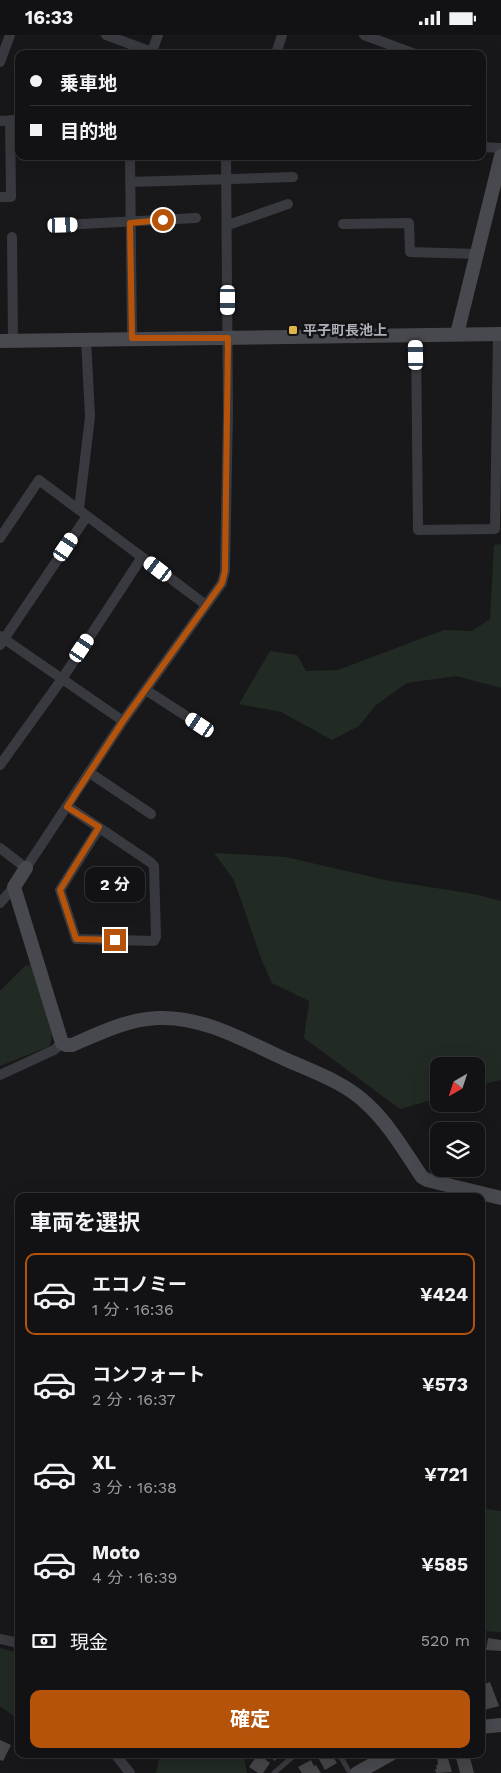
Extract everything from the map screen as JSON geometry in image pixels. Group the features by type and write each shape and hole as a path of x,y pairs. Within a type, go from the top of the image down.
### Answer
{"street":[{"path":"0,62 10,35"},
{"path":"106,35 144,50"},
{"path":"153,50 158,35"},
{"path":"277,50 282,35"},
{"path":"364,35 404,50"},
{"path":"0,115 7,121 11,197 0,197"},
{"path":"486,147 501,148"},
{"path":"457,335 477,254 496,198 501,156"},
{"path":"130,160 132,338"},
{"path":"0,903 14,887 123,721 222,583 225,571 228,338 226,160"},
{"path":"130,182 294,177"},
{"path":"228,225 288,204"},
{"path":"63,225 130,223 196,218"},
{"path":"343,224 409,223 410,252 477,254"},
{"path":"12,237 7,340 228,338 416,335 457,335 500,334 495,529 418,529 416,335"},
{"path":"86,339 90,417 83,513 1,640 123,721"},
{"path":"0,538 39,480 206,605"},
{"path":"0,765 62,679 142,557"},
{"path":"146,689 200,725"},
{"path":"90,773 151,814"},
{"path":"67,807 99,827 154,866 156,937 154,941 76,939 60,890 99,827"},
{"path":"0,848 26,869"},
{"path":"14,887 62,1043"},
{"path":"62,1043 72,1045 120,1025 158,1018 194,1022 215,1028 321,1074 338,1084 366,1103 382,1119 422,1177 427,1180 480,1193"},
{"path":"0,1075 54,1051 62,1043"},
{"path":"485,1194 501,1198"},
{"path":"0,1639 15,1643"},
{"path":"485,1727 501,1725"},
{"path":"118,1758 130,1773"},
{"path":"357,1773 384,1758"}],"lane":[{"path":"274,1773 291,1758"},
{"path":"341,1758 350,1773"}],"shaded area":[{"path":"501,544 501,688 456,676 407,683 376,705 359,726 332,740 281,712 239,704 270,651 297,655 306,671 338,670 444,630 472,631 490,619 494,545"},
{"path":"214,853 286,857 385,880 474,894 501,901 501,1080 485,1084 485,1057 430,1057 430,1101 400,1109 304,1038 309,1001 272,983 262,961 234,880"},
{"path":"31,965 52,1035 50,1046 0,1066 0,991 25,966"},
{"path":"485,1509 501,1511 501,1632 485,1631"},
{"path":"0,1648 15,1652 15,1717 0,1706"},
{"path":"159,1758 244,1758 247,1773 156,1773"}],"building":[{"path":"488,1638 501,1640 501,1651 486,1650"},
{"path":"490,1682 499,1706 485,1710 485,1684"},
{"path":"0,1740 11,1745 3,1761 0,1760"},
{"path":"255,1758 265,1758 270,1763 263,1773 258,1773 249,1767"},
{"path":"318,1758 334,1758 337,1763 325,1770"},
{"path":"437,1758 448,1758 452,1772 436,1773 436,1765 438,1765"},
{"path":"456,1758 470,1758 474,1773 460,1773"},
{"path":"311,1760 321,1773 302,1773 298,1767"}],"place":[{"name":"平子町長池上","path":"293,330"}],"route":[{"path":"115,940 76,939 60,890 99,827 67,807 123,721 222,583 225,571 228,338 132,338 130,223 163,220"}]}
